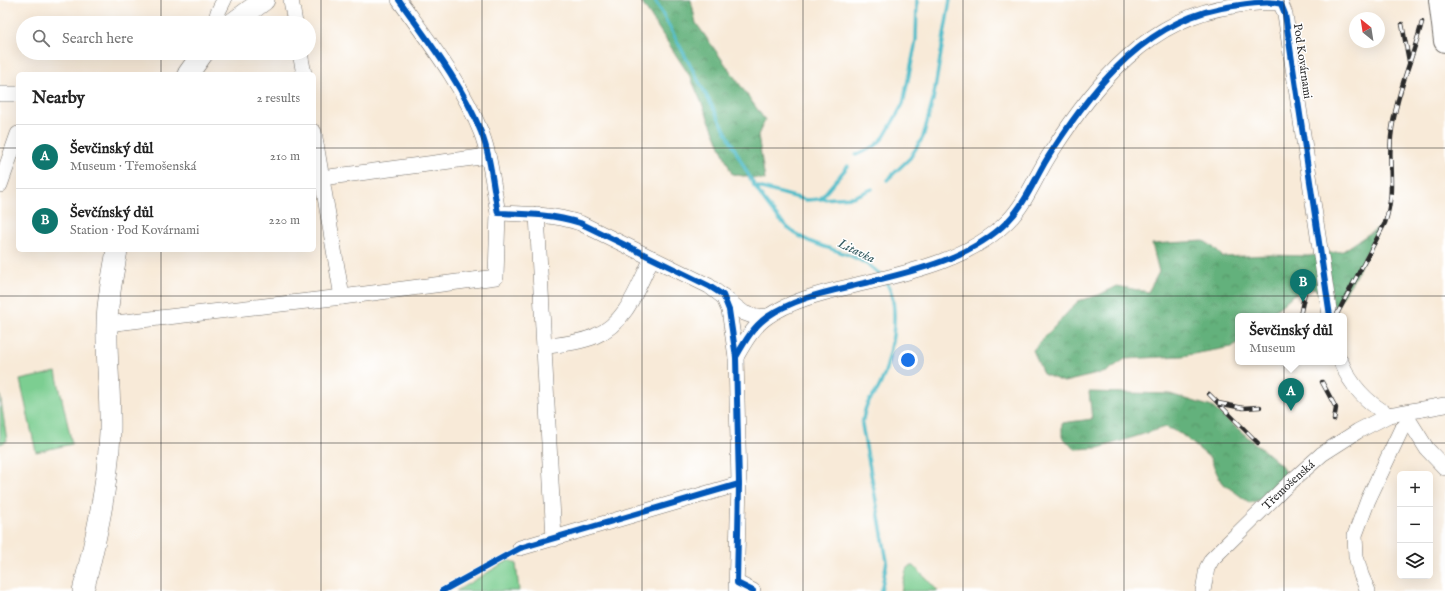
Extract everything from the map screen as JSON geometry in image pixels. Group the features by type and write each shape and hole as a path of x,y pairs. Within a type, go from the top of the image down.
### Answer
{"main road":[{"path":"1440,0 1445,41"}],"street":[{"path":"217,16 224,0"},
{"path":"242,16 264,0"},
{"path":"291,0 294,16"},
{"path":"107,324 342,297 496,277 498,213 488,156 482,133 466,100 440,56 399,0"},
{"name":"Pod Kovárnami","path":"768,316 807,298 928,266 994,234 1010,220 1025,198 1051,152 1076,116 1112,72 1140,45 1160,31 1183,20 1216,8 1276,2 1281,4 1285,14 1330,313"},
{"path":"189,72 198,60"},
{"path":"301,60 304,72"},
{"path":"0,94 16,94"},
{"path":"0,185 16,140"},
{"path":"316,155 318,178 342,297"},
{"path":"318,178 488,156"},
{"path":"498,213 560,216 580,223 709,286 723,295 744,313 755,317 768,316"},
{"path":"537,214 554,539"},
{"path":"83,591 94,548 106,478 110,415 107,324 110,292 117,252"},
{"path":"544,347 595,337 612,326 624,314 652,258"},
{"path":"723,295 729,310 736,357 738,484 737,587 754,591"},
{"path":"736,357 749,334 768,316"},
{"path":"1343,365 1366,401 1389,415"},
{"name":"Třemošenská","path":"1203,591 1207,568 1212,559 1283,489 1322,454 1358,431 1389,415 1407,418 1445,405"},
{"path":"1407,418 1427,449 1445,468"},
{"path":"1368,591 1361,575 1356,556 1355,535 1368,500 1407,418"},
{"path":"520,548 738,484"}],"green space":[{"path":"640,0 691,0 696,23 765,120 758,135 765,180 732,174 691,78"},
{"path":"1379,227 1354,279 1332,313 1330,313 1315,288 1293,295 1272,313 1235,313 1235,344 1232,347 1182,356 1125,359 1106,372 1064,382 1043,374 1033,350 1078,301 1099,295 1117,286 1148,292 1159,272 1152,244 1204,241 1212,246 1223,257 1269,255 1308,256 1343,251"},
{"path":"56,372 72,444 36,452 20,380"},
{"path":"1089,392 1170,394 1212,407 1281,465 1287,477 1266,498 1250,503 1221,482 1210,458 1181,434 1166,427 1099,448 1075,449 1062,437 1062,423 1092,419"},
{"path":"0,394 7,441 0,444"},
{"path":"509,560 516,563 519,591 456,591"},
{"path":"910,566 914,566 938,591 901,591 906,570"}],"waterway":[{"name":"Litavka","path":"655,0 752,182 776,216 796,234 820,245 859,259 880,275"},
{"path":"856,155 875,146 884,137 903,104 916,41 917,0"},
{"path":"887,180 910,158 923,137 933,100 950,0"},
{"path":"821,198 848,166"},
{"path":"754,186 806,200 853,197 872,189"},
{"name":"Litavka","path":"881,591 887,561 862,425 867,404 877,391 883,378 891,350 894,319 893,304 890,291 885,281"}],"railway":[{"path":"1338,313 1385,223 1391,190 1390,149 1393,122 1400,93 1422,22"},
{"path":"1402,24 1409,61"},
{"path":"1301,313 1306,287"},
{"path":"1322,382 1336,408 1334,420"},
{"path":"1209,394 1258,443"},
{"path":"1218,403 1243,408 1260,407"}],"cycle path":[{"path":"399,0 455,80 473,114 481,132 487,152 498,213 549,216 580,223 709,286 723,295 729,310 736,357 739,484 737,583 753,591"},
{"path":"736,357 753,330 767,317 786,306 838,289 911,271 933,264 974,247 992,235 1015,213 1052,151 1069,126 1106,79 1127,58 1150,39 1175,24 1203,13 1233,6 1270,2 1281,4 1285,14 1330,313"},
{"path":"442,591 520,548 739,484"}],"place":[{"name":"Ševčínský důl","path":"1303,302"},
{"name":"Ševčinský důl","path":"1291,411"}]}
